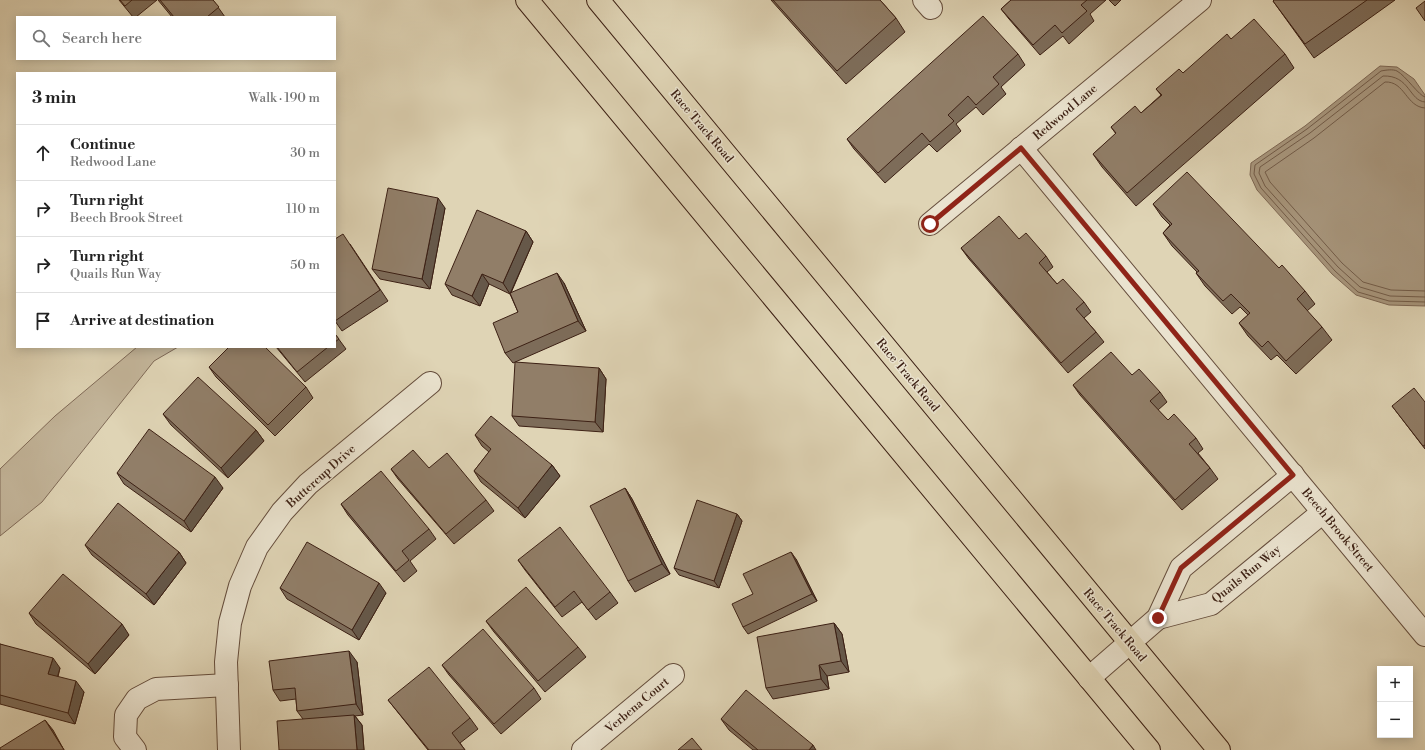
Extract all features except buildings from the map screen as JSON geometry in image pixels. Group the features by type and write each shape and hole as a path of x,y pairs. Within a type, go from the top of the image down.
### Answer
{"main road":[{"path":"527,0 1149,750"},
{"name":"Race Track Road","path":"598,0 1219,750"}],"street":[{"name":"Redwood Lane","path":"930,224 1200,0"},
{"name":"Beech Brook Street","path":"1021,148 1425,635"},
{"name":"Buttercup Drive","path":"229,750 226,662 230,623 240,586 258,547 282,512 308,484 430,383"},
{"name":"Quails Run Way","path":"1089,678 1158,618 1181,568 1293,475"},
{"name":"Quails Run Way","path":"1158,618 1211,604 1323,512"},
{"name":"Verbena Court","path":"583,750 673,675"},
{"path":"135,750 125,737 126,715 137,699 156,689 227,685"}],"shaded area":[{"path":"136,348 176,348 154,361 42,502 0,536 0,469 55,416"}],"water":[{"path":"1380,66 1397,67 1414,79 1425,95 1425,306 1389,305 1356,295 1332,274 1257,190 1250,175 1251,163 1305,126"}],"route":[{"path":"930,224 1021,148 1293,475 1181,568 1158,618"}]}
